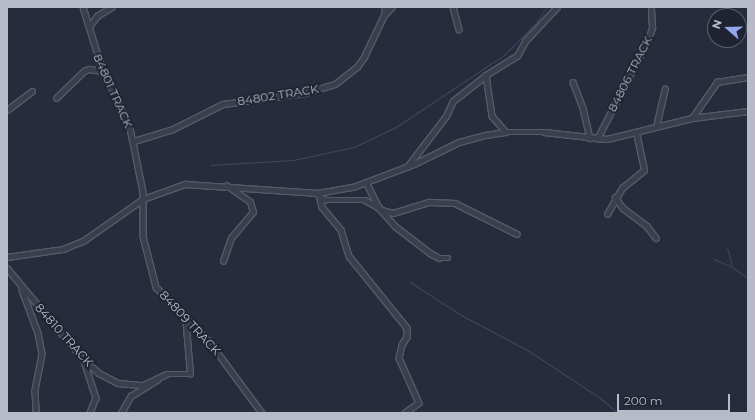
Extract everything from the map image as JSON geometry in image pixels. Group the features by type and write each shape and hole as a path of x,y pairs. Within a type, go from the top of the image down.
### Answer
{"street":[{"name":"84801 TRACK","path":"83,7 88,27 104,71 124,111 134,141 143,199"},
{"path":"88,27 97,16 112,7"},
{"name":"84802 TRACK","path":"134,141 171,130 223,104 305,93 335,84 358,67 384,15 384,7"},
{"path":"384,15 392,7"},
{"path":"453,7 459,29"},
{"path":"407,167 446,116 453,101 486,74 517,56 526,40 557,7"},
{"name":"84806 TRACK","path":"597,140 647,42 652,28 652,7"},
{"path":"56,98 84,71 89,69 104,71"},
{"path":"486,74 492,116 506,132"},
{"path":"692,118 717,82 748,77"},
{"path":"573,82 583,108 590,138"},
{"path":"656,127 665,89"},
{"path":"7,110 32,92"},
{"path":"7,257 63,249 83,241 143,199 185,184 318,192 353,187 407,167 459,142 506,132 544,132 597,140 636,133 692,118 748,111"},
{"path":"607,214 615,197 622,188 644,170 636,133"},
{"path":"366,182 379,208 418,245 439,258 448,258"},
{"path":"223,261 231,238 253,212 250,202 227,186"},
{"path":"318,192 322,207 341,230 349,256 406,328 407,337 402,345 399,358 419,402 405,413"},
{"path":"615,197 623,208 647,226 656,238"},
{"name":"84809 TRACK","path":"143,199 143,236 156,286 224,360 262,413"},
{"path":"320,199 365,200 379,208 393,213 429,202 446,202 463,206 497,227 517,234"},
{"name":"84810 TRACK","path":"7,268 21,287 84,360 99,373 118,383 143,385 175,372 190,374 184,315"},
{"path":"21,287 38,333 42,354 35,391 36,413"},
{"path":"84,360 96,398 90,413"},
{"path":"121,413 131,396 159,378"}],"waterway":[{"path":"210,165 293,160 354,147 396,127 504,55 534,25 547,7"},
{"path":"727,247 732,267 748,278"},
{"path":"714,259 732,267"},
{"path":"410,282 461,315 529,351 600,398 618,413"}]}
